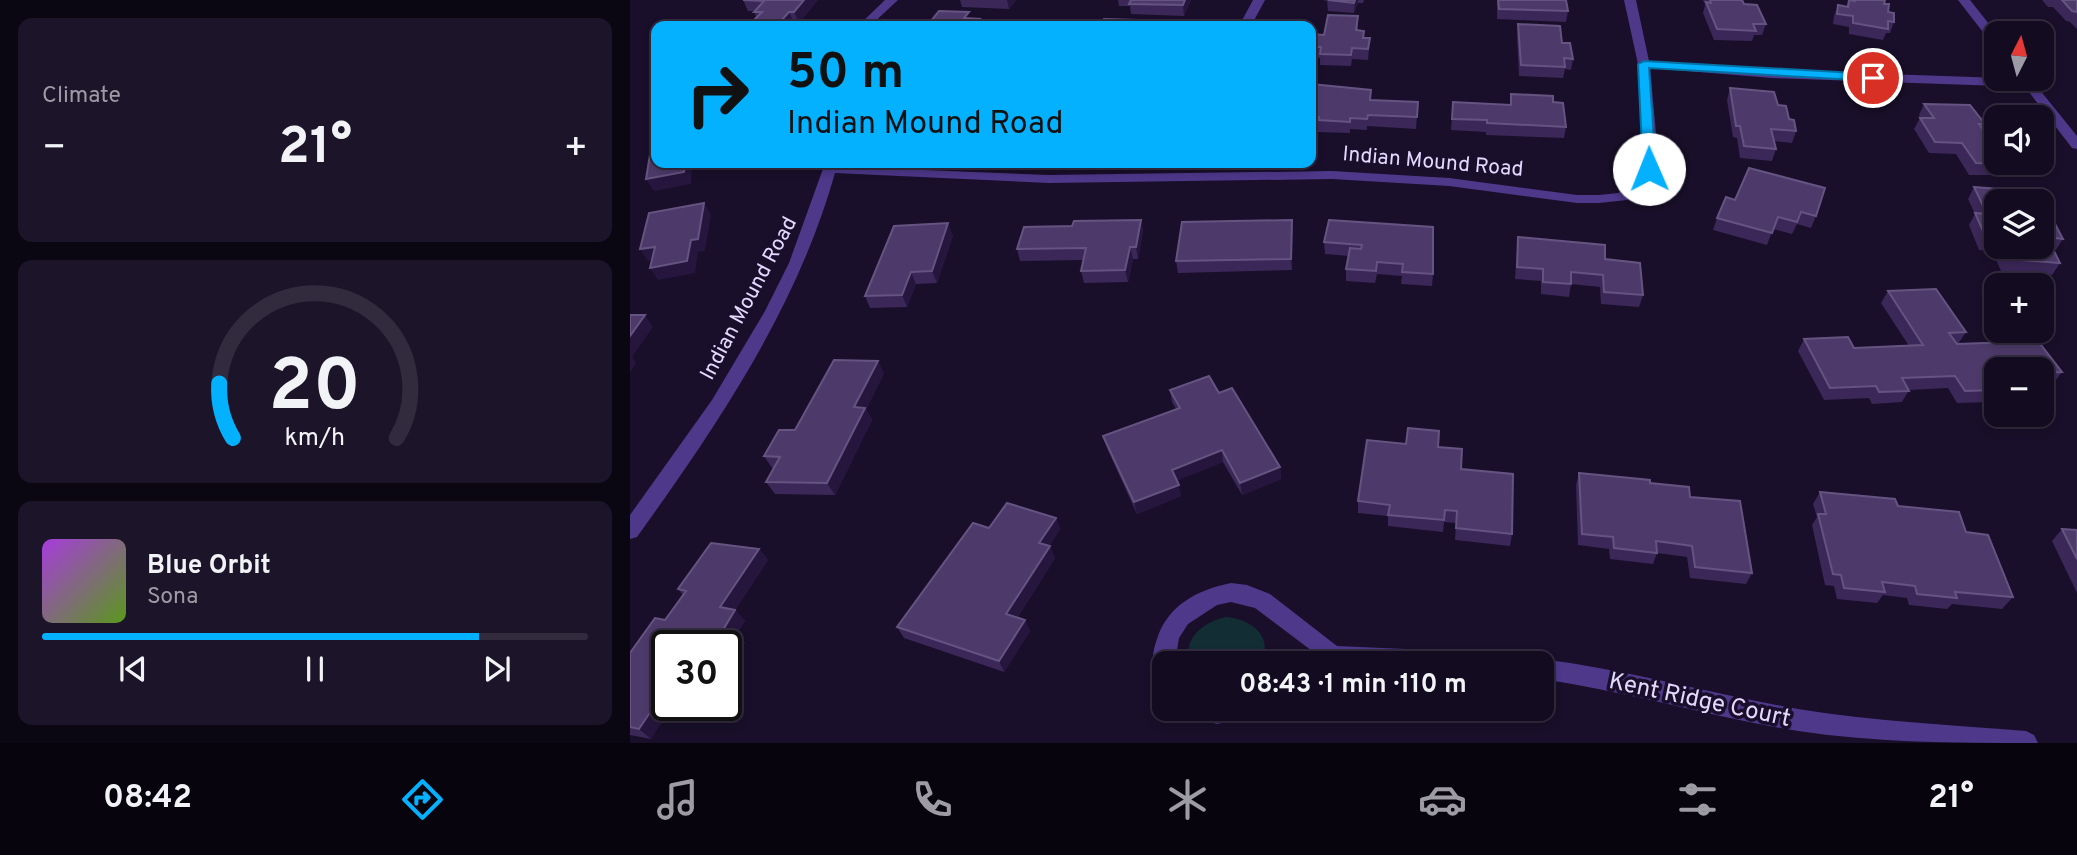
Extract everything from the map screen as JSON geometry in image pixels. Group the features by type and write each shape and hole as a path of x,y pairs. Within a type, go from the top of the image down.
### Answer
{"street":[{"path":"869,21 892,0"},
{"path":"1248,21 1259,0"},
{"name":"Indian Mound Road","path":"857,168 1049,180 1209,169 1449,182 1577,199 1622,197 1641,185 1649,169 1644,64 1630,0"},
{"path":"1964,0 1984,25"},
{"path":"1644,64 1772,74 1984,80"},
{"path":"2035,91 2077,145"},
{"name":"Indian Mound Road","path":"630,531 722,395 767,320 820,208 825,168"},
{"path":"1165,651 1171,627 1184,613 1202,601 1218,595 1236,593 1253,596 1270,604 1319,651"},
{"name":"Kent Ridge Court","path":"1554,670 1823,723 2026,743"}],"green space":[{"path":"1226,617 1244,621 1258,631 1265,645 1264,651 1188,651 1192,638 1210,623"}],"building":[{"path":"743,0 804,0 794,12 789,12 781,21 753,21 762,12 754,12 764,1"},
{"path":"1131,0 1185,0 1183,5 1129,4"},
{"path":"1328,0 1355,0 1354,3"},
{"path":"1498,0 1566,0 1568,11 1499,9"},
{"path":"1710,0 1742,0 1744,4 1757,5 1766,24 1753,24 1756,31 1717,29 1706,2 1711,3"},
{"path":"1849,0 1885,0 1884,4 1889,4 1888,12 1894,13 1894,22 1888,21 1888,29 1853,23 1853,16 1837,14 1838,5 1848,7"},
{"path":"2062,0 2077,0 2077,12 2072,11"},
{"path":"939,11 969,12 964,18 980,19 979,21 931,21"},
{"path":"1328,15 1358,16 1356,30 1364,31 1363,38 1370,38 1368,49 1352,48 1351,55 1320,54 1321,47 1316,47 1316,34 1324,35"},
{"path":"1104,19 1171,21 1103,21"},
{"path":"1518,24 1560,26 1562,43 1570,43 1573,59 1564,58 1565,67 1521,65"},
{"path":"1316,84 1371,90 1370,100 1418,102 1417,117 1368,115 1367,119 1350,118 1350,122 1318,120 1319,117 1316,117"},
{"path":"1730,88 1774,92 1778,105 1786,106 1789,119 1794,120 1796,131 1771,129 1776,149 1744,146 1740,126 1736,126"},
{"path":"1511,94 1553,96 1553,102 1563,103 1566,127 1452,119 1453,102 1511,105"},
{"path":"1924,104 1970,105 1984,123 1979,124 1984,131 1984,163 1976,163 1962,143 1935,142 1920,118 1934,118"},
{"path":"651,148 651,168 684,168 684,172 646,179"},
{"path":"1749,168 1825,188 1816,216 1801,212 1797,222 1778,217 1772,233 1717,218 1726,197 1735,200"},
{"path":"1974,187 1999,189 1984,189 1984,208"},
{"path":"704,203 698,239 691,240 687,261 650,268 655,247 640,249 649,213"},
{"path":"1975,213 1984,214 1984,233"},
{"path":"1141,220 1136,247 1130,247 1125,270 1081,271 1086,248 1017,249 1024,227 1072,226 1074,221"},
{"path":"1292,220 1291,259 1176,261 1182,222"},
{"path":"1329,220 1433,227 1433,274 1402,272 1403,264 1377,262 1376,271 1346,269 1350,248 1361,249 1362,245 1324,242"},
{"path":"948,223 932,271 911,272 902,295 865,296 894,226"},
{"path":"2054,224 2055,224 2063,239 2054,238"},
{"path":"1518,237 1605,245 1605,259 1640,263 1643,295 1604,292 1603,275 1571,272 1571,284 1543,282 1543,269 1517,267"},
{"path":"2054,251 2060,263 2008,259 2054,259"},
{"path":"1936,289 1966,332 1949,333 1957,344 2040,343 2050,357 1984,357 1984,390 1965,391 1955,376 1902,378 1909,391 1879,392 1876,386 1830,388 1804,339 1848,337 1854,348 1923,345 1888,291"},
{"path":"630,315 645,315 630,336"},
{"path":"834,360 878,361 854,407 865,408 827,483 766,482 780,457 764,456 779,430 795,430"},
{"path":"2054,362 2062,372 2054,372"},
{"path":"1209,376 1219,393 1232,388 1280,467 1240,483 1222,450 1172,470 1179,485 1134,502 1103,436 1180,408 1170,390"},
{"path":"1408,428 1439,431 1438,447 1462,449 1461,469 1513,474 1512,534 1456,528 1457,511 1445,510 1444,520 1388,515 1390,505 1358,501 1367,440 1406,444"},
{"path":"1579,473 1650,480 1650,483 1689,487 1690,497 1740,501 1752,573 1695,567 1692,546 1656,541 1657,553 1614,548 1613,537 1582,534"},
{"path":"1820,492 1895,499 1898,506 1959,512 1966,532 1988,535 2013,597 1955,592 1957,598 1917,594 1915,586 1882,582 1885,592 1844,588 1841,575 1833,574 1818,514 1826,514"},
{"path":"1007,503 1056,518 1039,543 1050,546 1006,614 1025,620 999,661 897,627 973,523 989,528"},
{"path":"2062,529 2077,530 2077,559"},
{"path":"711,543 759,549 720,607 735,610 723,630 651,630 651,711 639,729 630,727 630,653 655,618 665,620 686,591 678,589"}],"route":[{"path":"1649,169 1644,64 1772,74 1873,78"}]}
